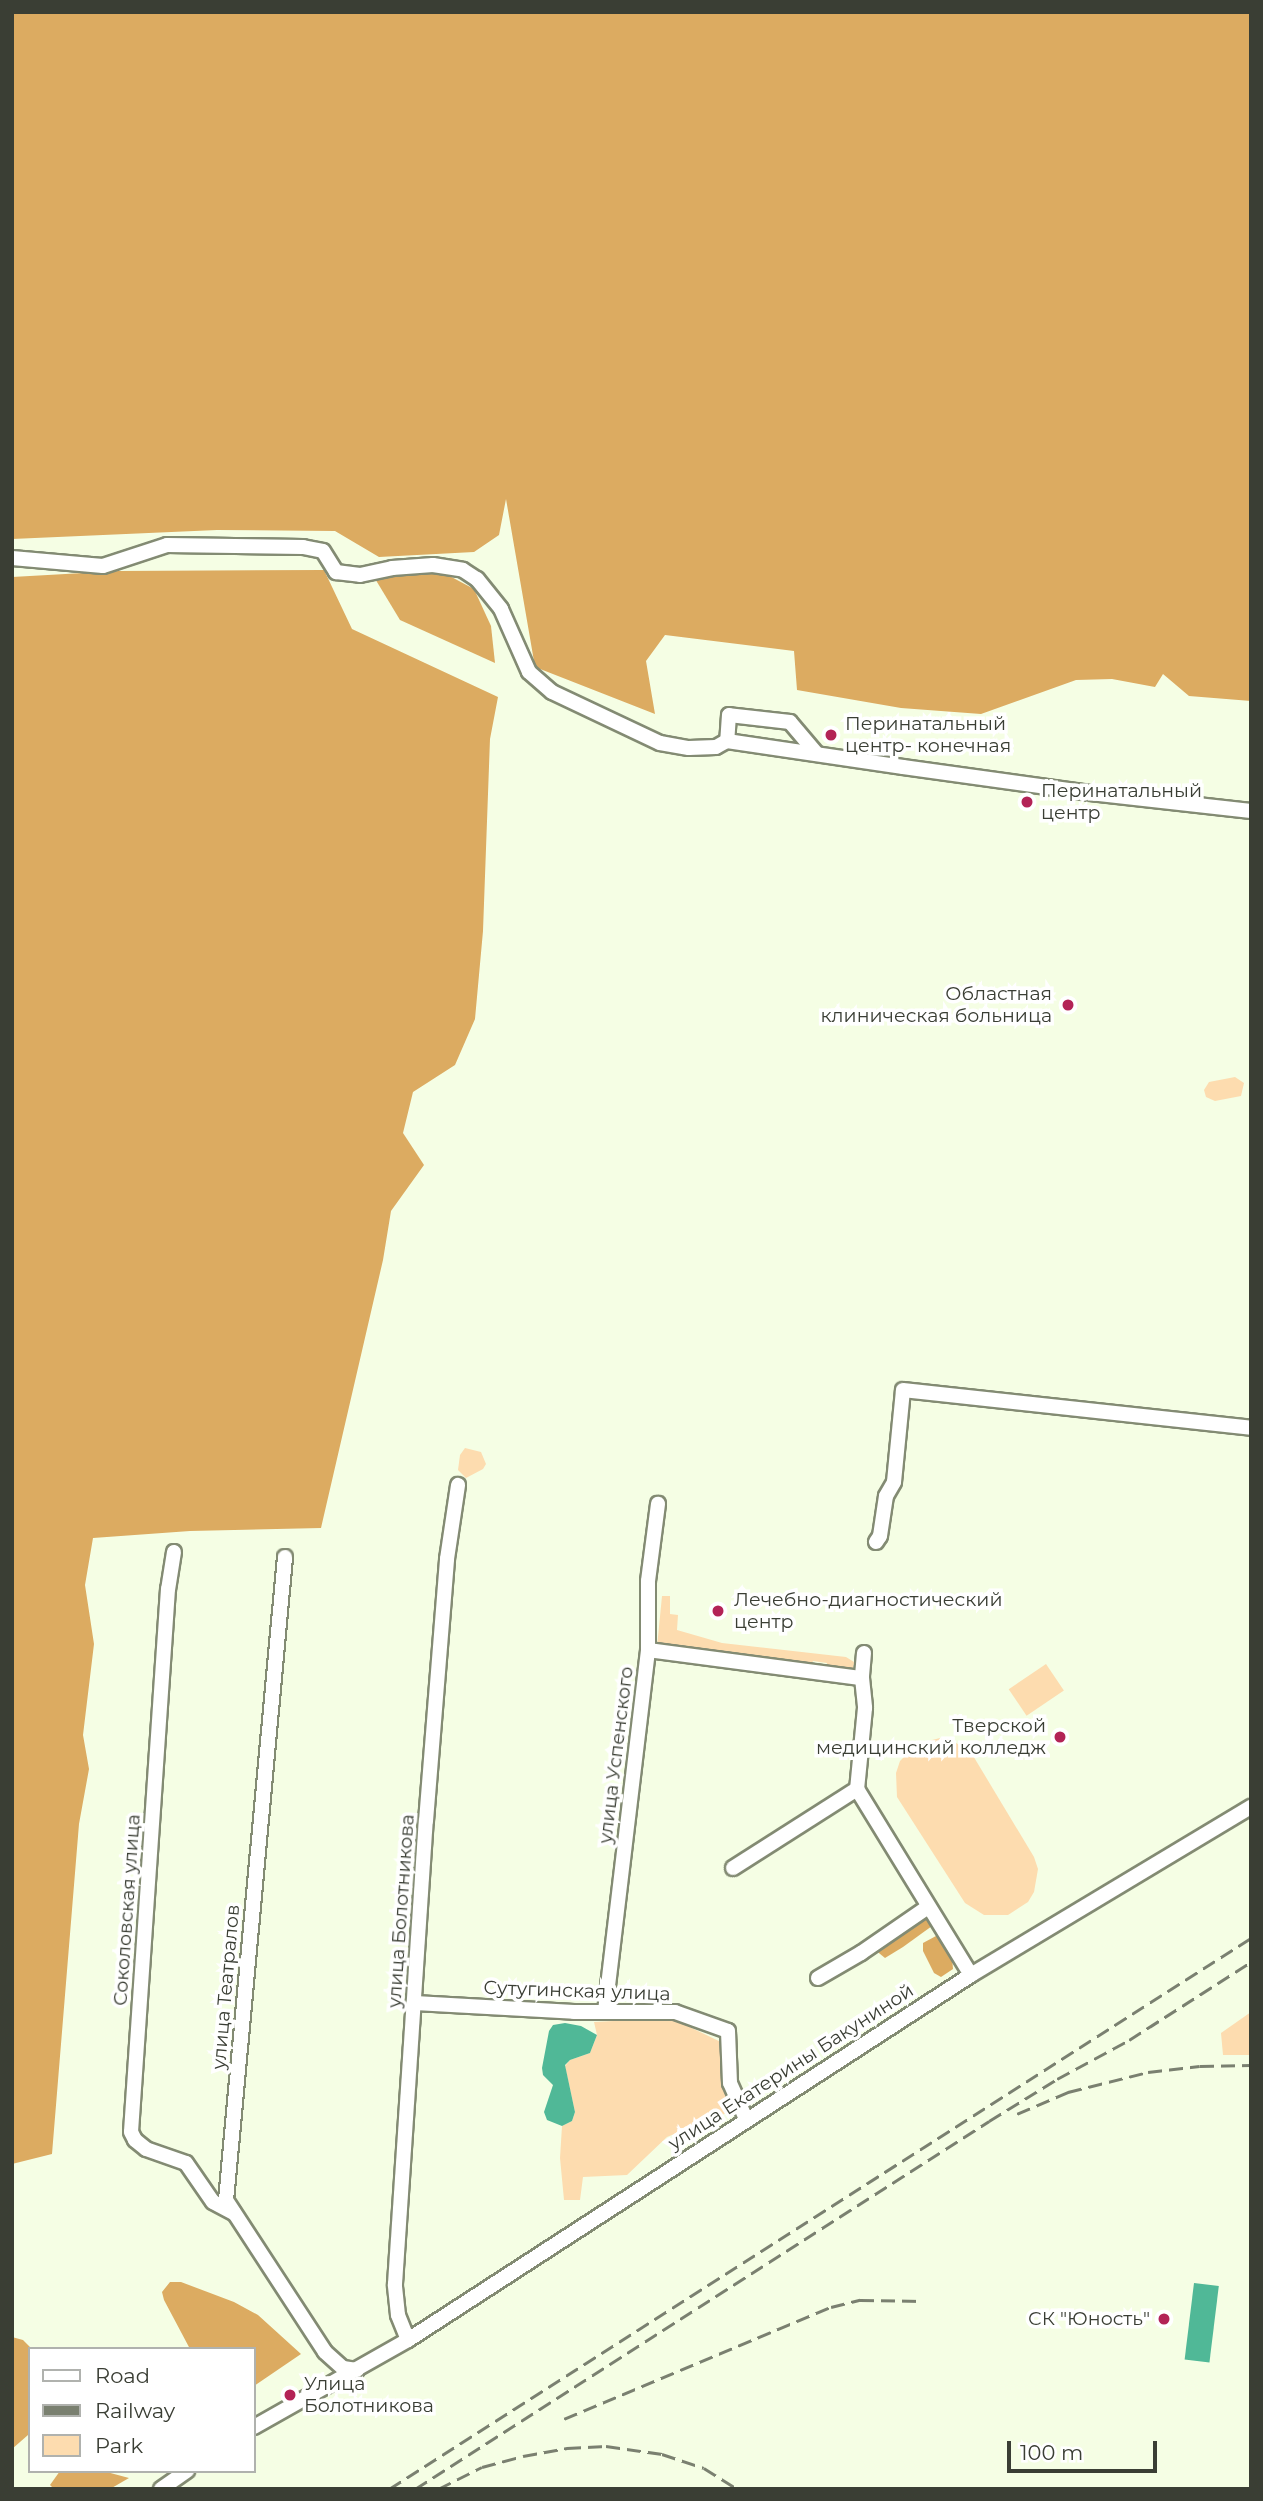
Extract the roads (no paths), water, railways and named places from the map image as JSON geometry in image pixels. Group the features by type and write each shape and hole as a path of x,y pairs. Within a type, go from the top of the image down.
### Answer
{"street":[{"path":"12,558 103,566 167,545 303,547 323,551 336,572 360,575 392,568 433,565 463,570 477,579 501,609 529,673 552,692 660,743 716,747 727,741 1090,793 1251,811"},
{"path":"727,741 729,715 790,722 817,754"},
{"path":"876,1542 880,1536 886,1496 894,1482 903,1390 1251,1428"},
{"name":"улица Болотникова","path":"408,2340 398,2315 395,2284 447,1559 458,1485"},
{"name":"улица Успенского","path":"604,2011 648,1650 648,1581 658,1504"},
{"name":"Соколовская улица","path":"174,1552 168,1589 131,2132 146,2149 186,2163 213,2202 236,2214"},
{"name":"улица Театралов","path":"285,1557 226,2200 325,2352 343,2368 359,2370"},
{"path":"648,1650 862,1678"},
{"path":"864,1653 862,1678 865,1708 857,1789 971,1975"},
{"path":"733,1868 857,1789"},
{"name":"улица Екатерины Бакуниной","path":"256,2426 408,2340 971,1975 1251,1807"},
{"path":"818,1978 861,1953 928,1907"},
{"name":"Сутугинская улица","path":"415,2003 675,2012 728,2031 730,2083 746,2119"},
{"path":"161,2489 184,2473"}],"railway":[{"path":"389,2489 1251,1938"},
{"path":"415,2489 989,2121 1057,2079 1129,2040 1251,1962"},
{"path":"1017,2114 1068,2092 1148,2072 1200,2066 1251,2065"},
{"path":"564,2419 831,2307 860,2300 922,2301"},
{"path":"438,2489 482,2467 523,2456 567,2448 606,2446 662,2454 704,2468 738,2489"}],"place":[{"name":"Перинатальный центр- конечная","path":"831,735"},
{"name":"Перинатальный центр","path":"1027,802"},
{"name":"Областная клиническая больница","path":"1068,1005"},
{"name":"Лечебно-диагностический центр","path":"718,1611"},
{"name":"Тверской медицинский колледж","path":"1060,1737"},
{"name":"СК \"Юность\"","path":"1164,2319"},
{"name":"Улица Болотникова","path":"290,2395"}]}
